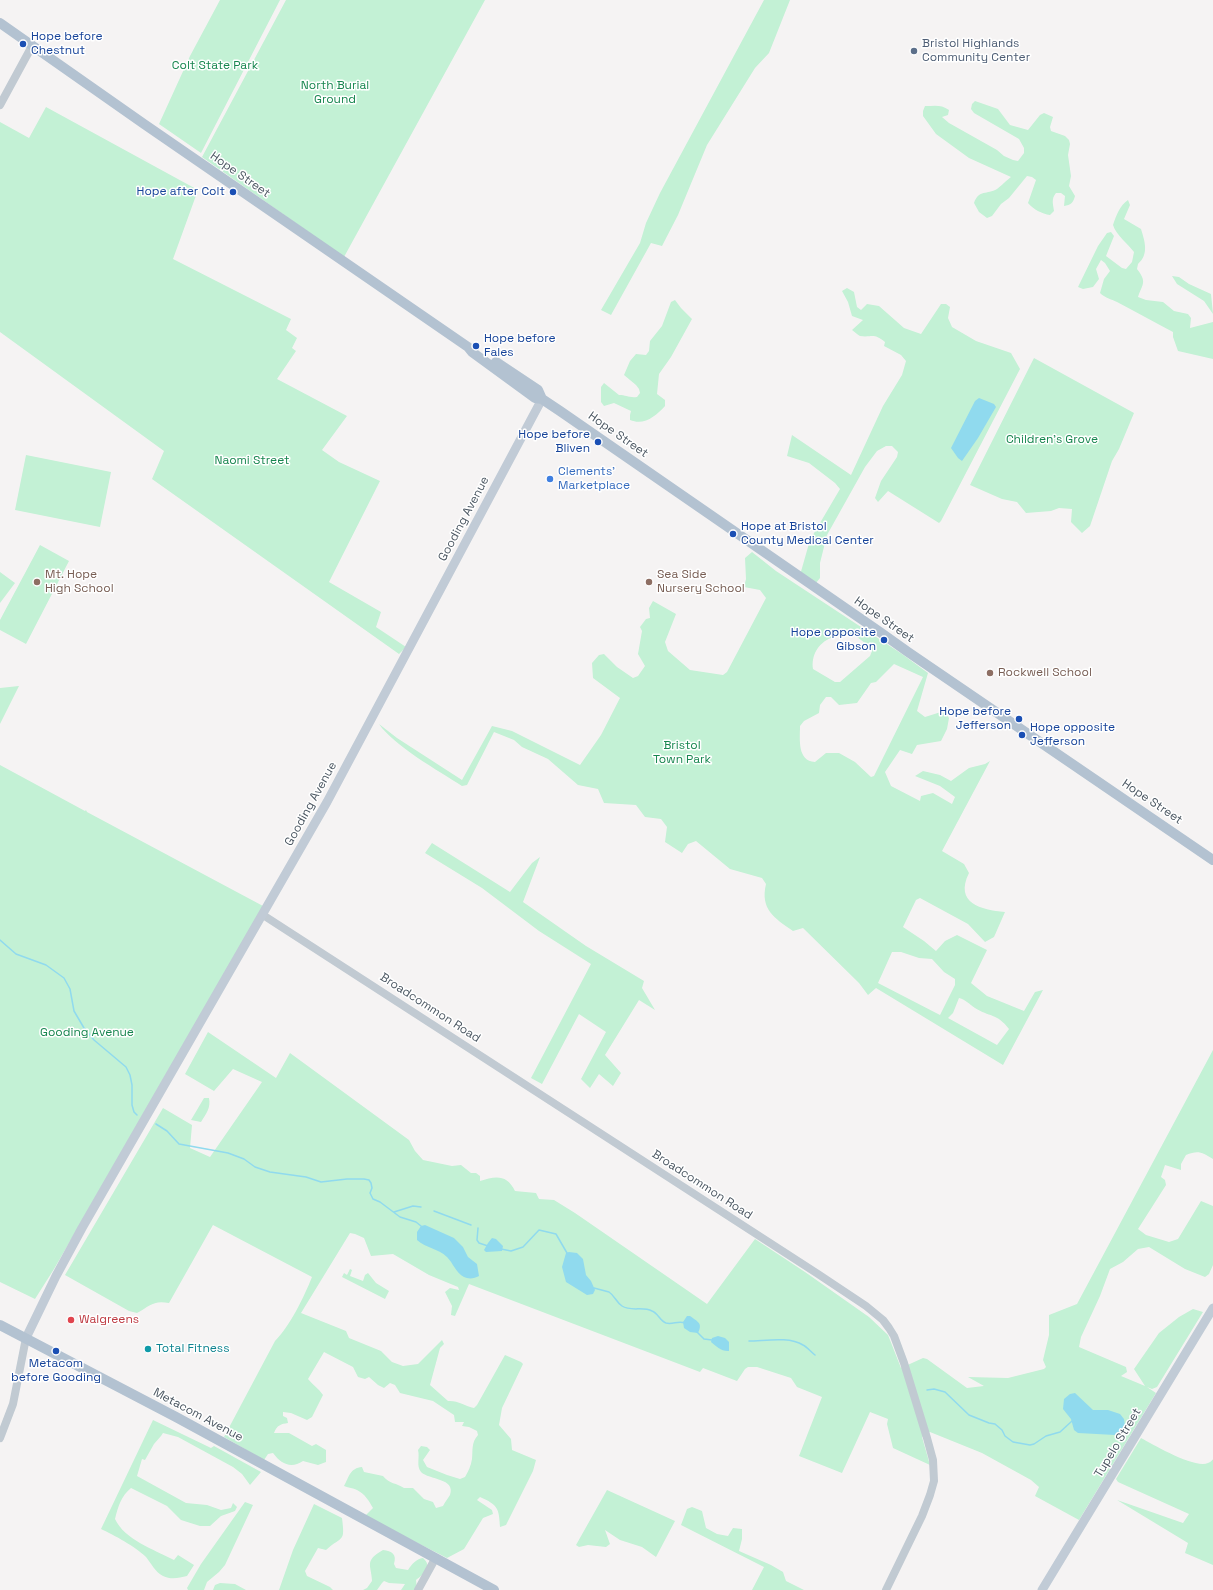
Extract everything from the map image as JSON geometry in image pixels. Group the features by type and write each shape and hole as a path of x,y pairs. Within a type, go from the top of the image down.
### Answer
{"main road":[{"name":"Hope Street","path":"0,23 468,347 474,348 538,390 542,399 908,652 1213,860"},
{"name":"Gooding Avenue","path":"25,1340 56,1276 82,1228 327,802 542,399"},
{"name":"Tupelo Street","path":"1042,1590 1213,1308"},
{"name":"Metacom Avenue","path":"0,1325 252,1466 382,1530 494,1590"},
{"name":"Metacom Avenue","path":"0,1330 25,1340"}],"street":[{"path":"0,105 32,46"},
{"name":"Broadcommon Road","path":"263,915 818,1274 866,1306 883,1320 894,1336 903,1359 927,1438 934,1470 932,1488 925,1508 886,1590"},
{"path":"0,1438 13,1404 25,1340"},
{"path":"418,1590 435,1559"}],"green space":[{"name":"Colt State Park","path":"220,0 280,0 201,153 159,124 190,56"},
{"name":"North Burial Ground","path":"286,0 485,0 344,257 202,157"},
{"path":"764,0 790,0 769,53 755,68 707,145 678,215 662,246 651,243 611,315 601,310 640,243 646,223 660,193"},
{"path":"975,101 998,109 1010,125 1028,130 1040,115 1044,113 1053,117 1050,127 1051,131 1065,136 1069,140 1070,144 1068,155 1071,176 1069,186 1075,196 1071,203 1064,206 1065,196 1061,193 1056,193 1053,199 1054,211 1050,215 1044,214 1035,209 1028,203 1036,180 1027,176 992,216 987,218 979,212 974,203 978,196 997,189 1011,177 969,158 936,134 923,116 925,106 946,108 949,110 948,115 942,117 949,123 997,150 1004,156 1018,161 1024,153 1024,148 1019,139 974,113 971,109 972,104"},
{"name":"Naomi Street","path":"46,107 198,190 173,259 291,319 286,330 297,338 292,348 296,351 277,379 347,416 322,450 339,462 380,481 329,582 381,612 376,627 406,647 399,654 152,479 164,451 0,332 0,122 29,138"},
{"path":"1128,200 1130,205 1124,219 1141,229 1145,243 1144,256 1138,264 1137,269 1143,280 1143,285 1138,297 1146,300 1163,302 1174,311 1188,314 1191,318 1190,328 1213,322 1213,359 1178,351 1173,337 1173,332 1102,295 1100,293 1104,279 1110,271 1101,260 1096,269 1099,279 1093,287 1083,289 1078,287 1098,246 1107,233 1111,232 1114,236 1106,256 1122,268 1126,269 1132,262 1134,252 1119,236 1113,225 1117,214"},
{"path":"1172,276 1179,277 1189,284 1211,294 1213,314 1204,301 1177,284"},
{"path":"847,288 854,292 857,307 861,310 867,304 879,306 904,328 921,334 941,304 946,304 950,307 948,318 952,327 976,341 1011,353 1020,369 941,521 939,523 888,491 878,502 875,498 881,481 897,457 898,452 892,446 886,446 877,451 865,467 827,535 820,563 820,578 816,583 800,575 810,540 840,489 835,483 809,463 787,456 792,435 851,475 883,406 902,375 906,361 901,355 884,346 885,342 878,337 860,336 852,330 863,320 852,316 848,302 842,291"},
{"path":"675,300 692,319 671,357 659,374 657,394 665,400 665,406 649,419 635,422 630,420 631,411 614,403 604,406 601,402 601,387 604,383 619,395 637,397 640,393 639,389 624,375 630,361 636,354 646,355 649,351 650,341 662,326 671,302"},
{"name":"Children's Grove","path":"1034,358 1134,413 1119,449 1112,461 1090,526 1082,533 1071,522 1072,509 1059,508 1051,511 1026,513 1017,502 1002,499 970,485"},
{"path":"26,455 111,472 100,527 15,510"},
{"path":"40,545 69,561 26,644 0,630 0,620"},
{"name":"Bristol Town Park","path":"752,552 776,571 902,654 928,673 917,711 925,717 944,711 949,718 947,729 941,741 917,745 912,754 900,750 885,772 891,786 920,801 921,796 933,793 952,804 955,797 940,786 915,776 923,771 940,775 951,781 969,768 985,764 990,761 942,851 964,864 969,873 965,883 965,891 967,898 972,903 979,907 1005,912 994,937 985,942 968,924 920,898 916,900 903,927 936,951 945,941 957,935 987,950 971,983 987,996 1024,1011 1035,992 1043,990 1003,1065 876,988 868,995 859,983 803,928 793,931 780,922 770,912 765,900 766,884 762,878 730,869 696,841 688,844 682,853 665,842 667,827 661,819 645,817 636,805 604,803 598,789 578,785 548,759 522,747 514,740 494,732 467,785 462,786 430,766 395,741 379,724 397,738 462,780 492,726 512,731 580,765 601,735 620,698 593,678 592,663 599,655 604,654 617,667 633,678 638,676 645,666 638,654 642,631 640,627 646,619 650,618 649,608 653,601 676,614 665,642 668,651 690,670 723,675 727,672 766,598 760,590 744,587 746,579 745,558","holes":["853,634 869,646 872,651 870,656 840,682 835,682 813,669 813,659 816,650 822,643 831,638","894,664 923,677 874,776 871,777 855,762 839,753 826,753 815,762 809,761 805,758 802,754 800,743 800,726 804,721 819,713 820,705 826,697 831,697 839,705 857,703 871,683 876,682","892,952 901,952 919,958 932,959 944,972 955,979 955,985 940,1015 878,983","959,998 980,1011 1001,1020 1009,1029 997,1045 948,1018 953,1013"]},
{"path":"0,572 15,583 0,603"},
{"path":"19,686 0,724 0,688"},
{"name":"Gooding Avenue","path":"0,765 263,906 54,1269 35,1299 0,1282"},
{"path":"432,843 510,892 532,863 540,857 523,902 586,946 644,981 642,988 655,1010 639,1000 605,1055 621,1073 613,1086 599,1074 590,1088 581,1079 606,1032 579,1014 542,1084 531,1078 591,964 539,931 482,888 425,853"},
{"path":"208,1032 276,1078 290,1053 409,1140 415,1151 423,1160 452,1166 461,1165 471,1173 476,1173 480,1176 480,1181 496,1177 504,1179 512,1185 515,1191 536,1193 539,1199 554,1200 707,1304 755,1239 869,1317 888,1335 901,1368 923,1358 927,1359 967,1388 984,1386 968,1377 1008,1378 1044,1369 1046,1367 1043,1360 1049,1335 1049,1315 1077,1304 1213,1050 1213,1159 1203,1153 1197,1152 1186,1155 1181,1164 1181,1170 1165,1165 1161,1177 1165,1180 1166,1185 1138,1229 1146,1235 1169,1242 1178,1239 1201,1201 1213,1206 1213,1265 1209,1274 1205,1277 1185,1269 1149,1247 1138,1249 1123,1262 1110,1269 1100,1296 1081,1337 1079,1347 1126,1367 1127,1372 1121,1376 1145,1386 1134,1369 1159,1333 1179,1317 1193,1309 1203,1312 1157,1387 1152,1389 1147,1387 1156,1393 1079,1520 1035,1496 1039,1487 1031,1480 982,1453 930,1432 922,1437 930,1465 893,1448 887,1424 888,1419 870,1412 842,1473 799,1456 822,1397 797,1387 791,1378 757,1367 748,1367 745,1369 737,1381 703,1368 700,1372 469,1284 455,1316 451,1315 452,1306 445,1292 450,1288 459,1290 458,1287 429,1275 393,1254 371,1256 364,1238 350,1233 301,1313 346,1331 349,1338 381,1351 392,1362 403,1366 418,1364 442,1340 444,1344 440,1348 430,1385 448,1401 458,1402 474,1408 505,1355 523,1364 502,1408 499,1425 511,1439 512,1450 536,1460 533,1471 506,1525 500,1527 498,1511 491,1502 480,1497 477,1500 492,1510 493,1514 483,1518 464,1549 447,1558 365,1516 373,1508 368,1500 355,1489 344,1486 352,1471 362,1467 364,1472 383,1476 388,1481 404,1488 413,1488 424,1499 433,1502 436,1508 443,1506 450,1495 451,1489 446,1482 425,1475 421,1472 419,1467 418,1450 421,1446 427,1447 430,1450 423,1460 427,1467 460,1479 465,1477 469,1469 472,1459 473,1444 478,1435 477,1431 469,1427 462,1426 464,1422 455,1422 454,1415 433,1401 400,1393 395,1385 390,1383 384,1388 369,1377 365,1379 358,1377 353,1367 324,1352 308,1379 323,1395 312,1417 307,1420 291,1413 283,1412 283,1416 287,1418 288,1423 280,1425 276,1428 274,1433 289,1433 312,1446 316,1444 326,1450 326,1462 318,1465 303,1461 290,1465 279,1460 273,1453 268,1454 264,1460 224,1437 275,1341 281,1335 296,1311 312,1277 213,1225 169,1303 155,1303 137,1313 129,1311 65,1275 163,1108 192,1125 190,1148 210,1157 262,1082 233,1069 214,1091 185,1074"},
{"path":"204,1098 209,1098 208,1111 201,1122 191,1120"},
{"path":"350,1269 352,1270 350,1276 363,1281 365,1275 368,1273 376,1283 389,1291 385,1299 342,1277 344,1273 347,1275"},
{"path":"153,1420 211,1448 214,1446 261,1472 250,1485 242,1474 233,1467 178,1437 163,1433 154,1444 145,1460 142,1459 137,1476 186,1503 207,1505 221,1510 231,1508 233,1503 237,1507 235,1511 221,1516 210,1526 200,1526 181,1520 167,1506 131,1488 122,1498 115,1519 125,1533 149,1548 174,1560 178,1555 194,1565 187,1576 178,1578 163,1576 155,1570 146,1557 137,1549 101,1529"},
{"path":"1141,1438 1164,1451 1194,1463 1208,1463 1213,1459 1213,1565 1185,1553 1188,1543 1117,1500 1183,1523 1189,1514 1118,1482 1116,1479"},
{"path":"607,1490 675,1521 656,1557 642,1547 620,1540 605,1530 610,1544 606,1547 588,1545 579,1547 576,1545"},
{"path":"245,1502 253,1505 225,1565 207,1582 204,1590 188,1590 187,1588 201,1564"},
{"path":"314,1504 342,1518 342,1538 326,1550 318,1548 305,1571 307,1576 330,1587 333,1590 279,1590 293,1550"},
{"path":"692,1507 702,1511 706,1528 717,1534 728,1536 733,1528 742,1529 742,1539 739,1551 783,1572 786,1581 804,1590 752,1590 764,1567 681,1525 687,1509"},
{"path":"383,1550 389,1551 394,1555 394,1564 396,1568 408,1570 418,1559 423,1558 426,1561 426,1570 416,1580 417,1590 401,1590 405,1584 389,1583 384,1581 377,1590 363,1590 367,1588 372,1581 370,1567 371,1560"},
{"path":"220,1583 235,1584 246,1590 213,1590 215,1585"}],"water":[{"path":"979,398 994,404 996,407 978,438 962,461 951,448 975,401"},
{"path":"425,1225 454,1238 463,1247 468,1257 477,1264 479,1276 475,1278 464,1277 444,1254 424,1245 417,1240 417,1232 421,1226"},
{"path":"492,1238 496,1239 503,1246 502,1251 486,1252 484,1250"},
{"path":"566,1253 577,1253 583,1259 586,1275 591,1281 595,1290 593,1294 587,1295 566,1282 562,1267"},
{"path":"687,1316 690,1316 699,1323 700,1327 698,1333 690,1332 684,1328 683,1322"},
{"path":"718,1336 725,1338 729,1342 729,1351 722,1350 711,1342 712,1338"},
{"path":"1075,1393 1093,1410 1108,1410 1120,1414 1124,1419 1124,1430 1115,1435 1078,1433 1074,1430 1071,1419 1063,1409 1064,1399 1070,1394"}],"waterway":[{"path":"0,940 16,954 46,965 64,978 70,989 74,1011 84,1028 94,1040 126,1067 130,1075 132,1085 132,1105 134,1112 137,1115"},
{"path":"156,1124 167,1131 179,1144 228,1153 244,1159 255,1167 270,1172 306,1177 321,1182 347,1179 369,1180 372,1188 370,1193 373,1199 380,1202 400,1217 416,1222 421,1226"},
{"path":"394,1212 413,1206 421,1207"},
{"path":"434,1211 471,1225"},
{"path":"478,1228 477,1240 479,1243 488,1246"},
{"path":"501,1249 511,1251 523,1247 539,1230 556,1234 567,1253"},
{"path":"594,1288 609,1292 622,1306 626,1308 645,1309 654,1312 662,1321 666,1323 685,1323"},
{"path":"697,1332 704,1339 712,1340"},
{"path":"749,1341 784,1340 797,1342 815,1355"},
{"path":"927,1390 934,1389 945,1392 969,1415 995,1424 1002,1430 1005,1436 1013,1442 1030,1445 1034,1444 1046,1436 1060,1432 1072,1421"}],"place":[{"name":"Hope before Chestnut","path":"23,44"},
{"name":"Bristol Highlands Community Center","path":"914,51"},
{"name":"Hope after Colt","path":"233,192"},
{"name":"Hope before Fales","path":"476,346"},
{"name":"Hope before Bliven","path":"598,442"},
{"name":"Clements' Marketplace","path":"550,479"},
{"name":"Hope at Bristol County Medical Center","path":"733,534"},
{"name":"Mt. Hope High School","path":"37,582"},
{"name":"Sea Side Nursery School","path":"649,582"},
{"name":"Hope opposite Gibson","path":"884,640"},
{"name":"Rockwell School","path":"990,673"},
{"name":"Hope before Jefferson","path":"1019,719"},
{"name":"Hope opposite Jefferson","path":"1022,735"},
{"name":"Walgreens","path":"71,1320"},
{"name":"Total Fitness","path":"148,1349"},
{"name":"Metacom before Gooding","path":"56,1351"}]}
